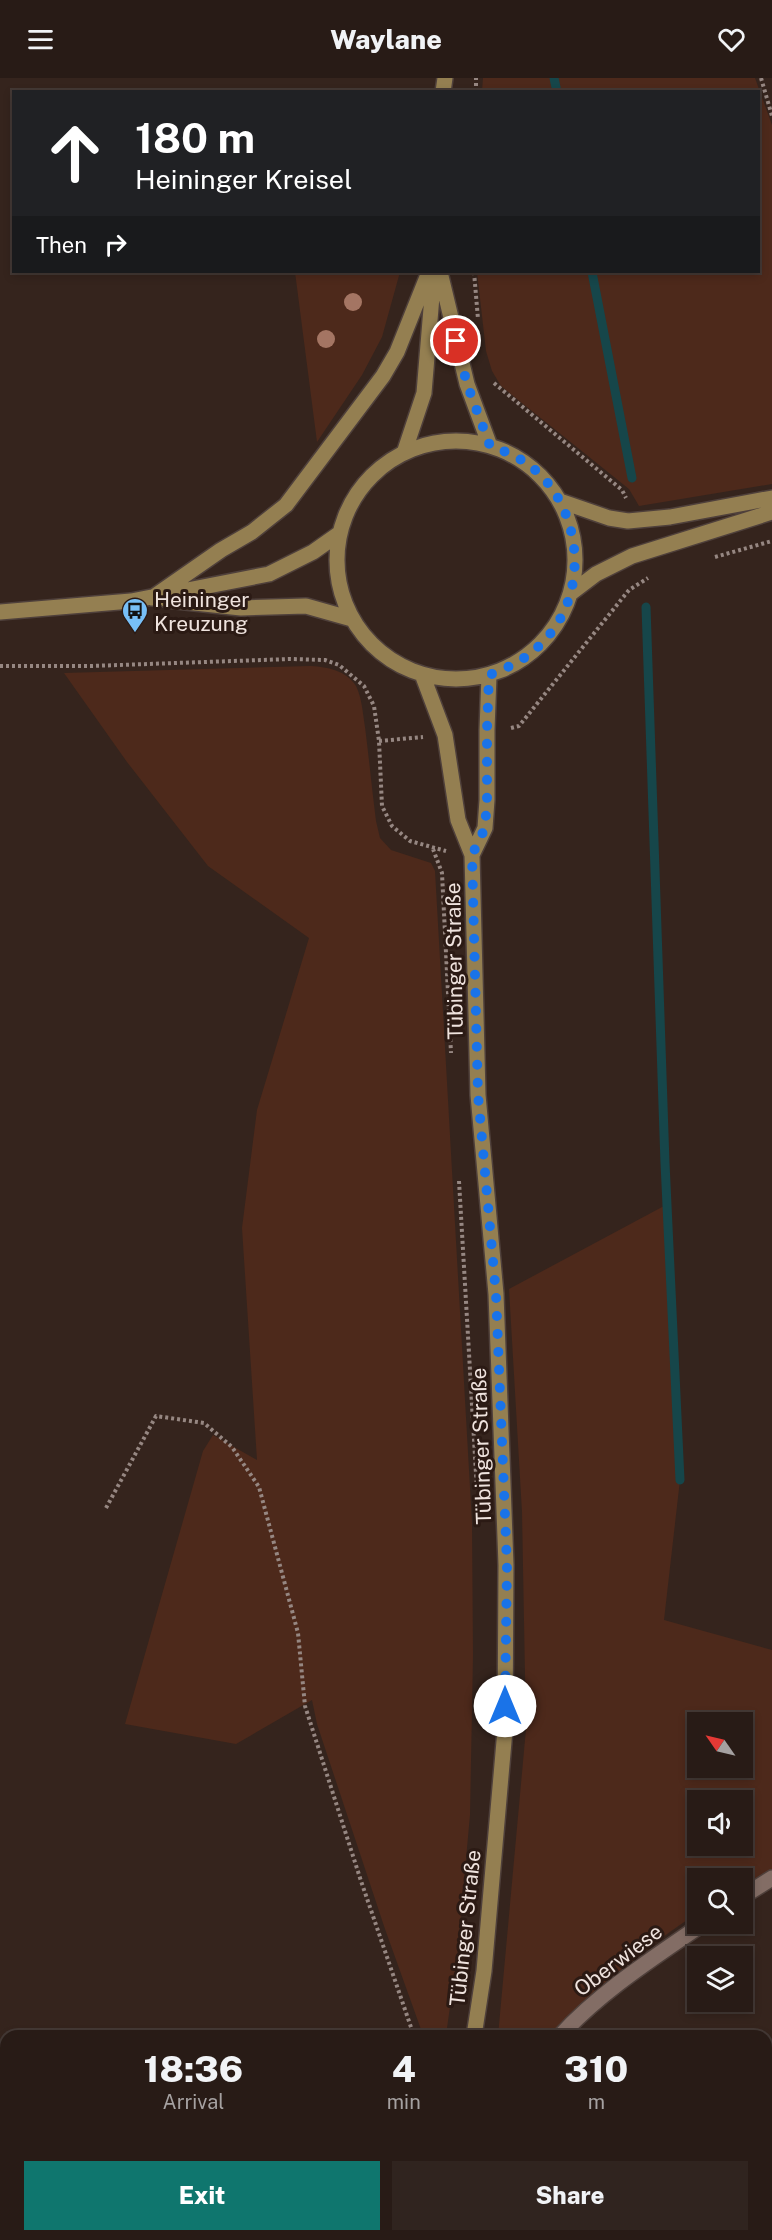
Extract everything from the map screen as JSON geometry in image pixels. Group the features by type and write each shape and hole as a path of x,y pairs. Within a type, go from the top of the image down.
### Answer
{"street":[{"path":"152,598 221,550 252,532 286,505 383,376 397,352 429,273"},
{"path":"404,453 424,393 434,273"},
{"path":"440,273 467,384 490,446"},
{"path":"464,440 490,446 508,452 528,465 546,481 560,501 570,523 575,546 575,569 571,592 554,629 541,644 508,668 489,675 467,679 444,679 422,674 401,666 382,653 365,637 352,619 338,577 336,562 340,533 349,508 363,485 389,461 423,445 444,441 464,440"},
{"path":"560,501 609,518 628,521 670,517 772,498"},
{"path":"571,592 596,574 623,560 772,512"},
{"path":"0,612 152,598 268,574 313,552 340,533"},
{"path":"152,598 241,608 306,606 352,619"},
{"path":"422,674 446,735 458,820 472,855"},
{"path":"472,855 485,828 489,675"},
{"name":"Tübinger Straße","path":"472,855 478,1095 496,1294 507,1565 505,1730 484,1971 475,2030"}],"lane":[{"path":"753,1891 772,1878"},
{"name":"Oberwiese","path":"565,2030 579,2015 657,1955 688,1934"}],"path":[{"path":"761,78 772,116"},
{"path":"474,273 479,326"},
{"path":"488,376 498,389 622,490 628,502"},
{"path":"519,726 635,585"},
{"path":"0,666 325,660 339,665 364,686 374,706 379,741 382,806 392,826 410,841 433,849 442,873 451,1062"},
{"path":"459,1181 478,1503"},
{"path":"106,1508 156,1416 204,1423 232,1447 259,1487 298,1633 306,1706 361,1881 412,2030"}],"shaded area":[{"path":"483,78 755,78 759,90 482,90"},
{"path":"760,92 772,125 772,484 639,506 629,489 501,386 492,371 486,351 477,273 760,273"},
{"path":"295,273 400,273 382,337 362,375 317,442"},
{"path":"311,666 342,673 356,686 361,701 380,838 391,850 431,863 435,871 472,1523 473,1655 470,1815 457,1958 447,2030 421,2030 317,1724 312,1700 236,1744 125,1724 203,1451 213,1435 257,1460 242,1228 257,1110 309,938 208,866 127,762 64,673"},
{"path":"664,1206 681,1471 664,1620 772,1650 772,1871 753,1880 753,1868 687,1868 687,1920 604,1983 555,2030 499,2030 526,1729 522,1512 509,1289"}],"waterway":[{"path":"554,78 557,90"},
{"path":"592,273 632,478"},
{"path":"646,607 665,1163 680,1480"}],"place":[{"name":"Heininger Kreuzung","path":"135,634"}],"route":[{"path":"456,341 467,384 490,446 508,452 546,481 560,501 570,523 575,546 575,569 571,592 554,629 526,657 508,668 489,675 485,828 472,855 478,1095 496,1294 507,1565 505,1706"}]}
